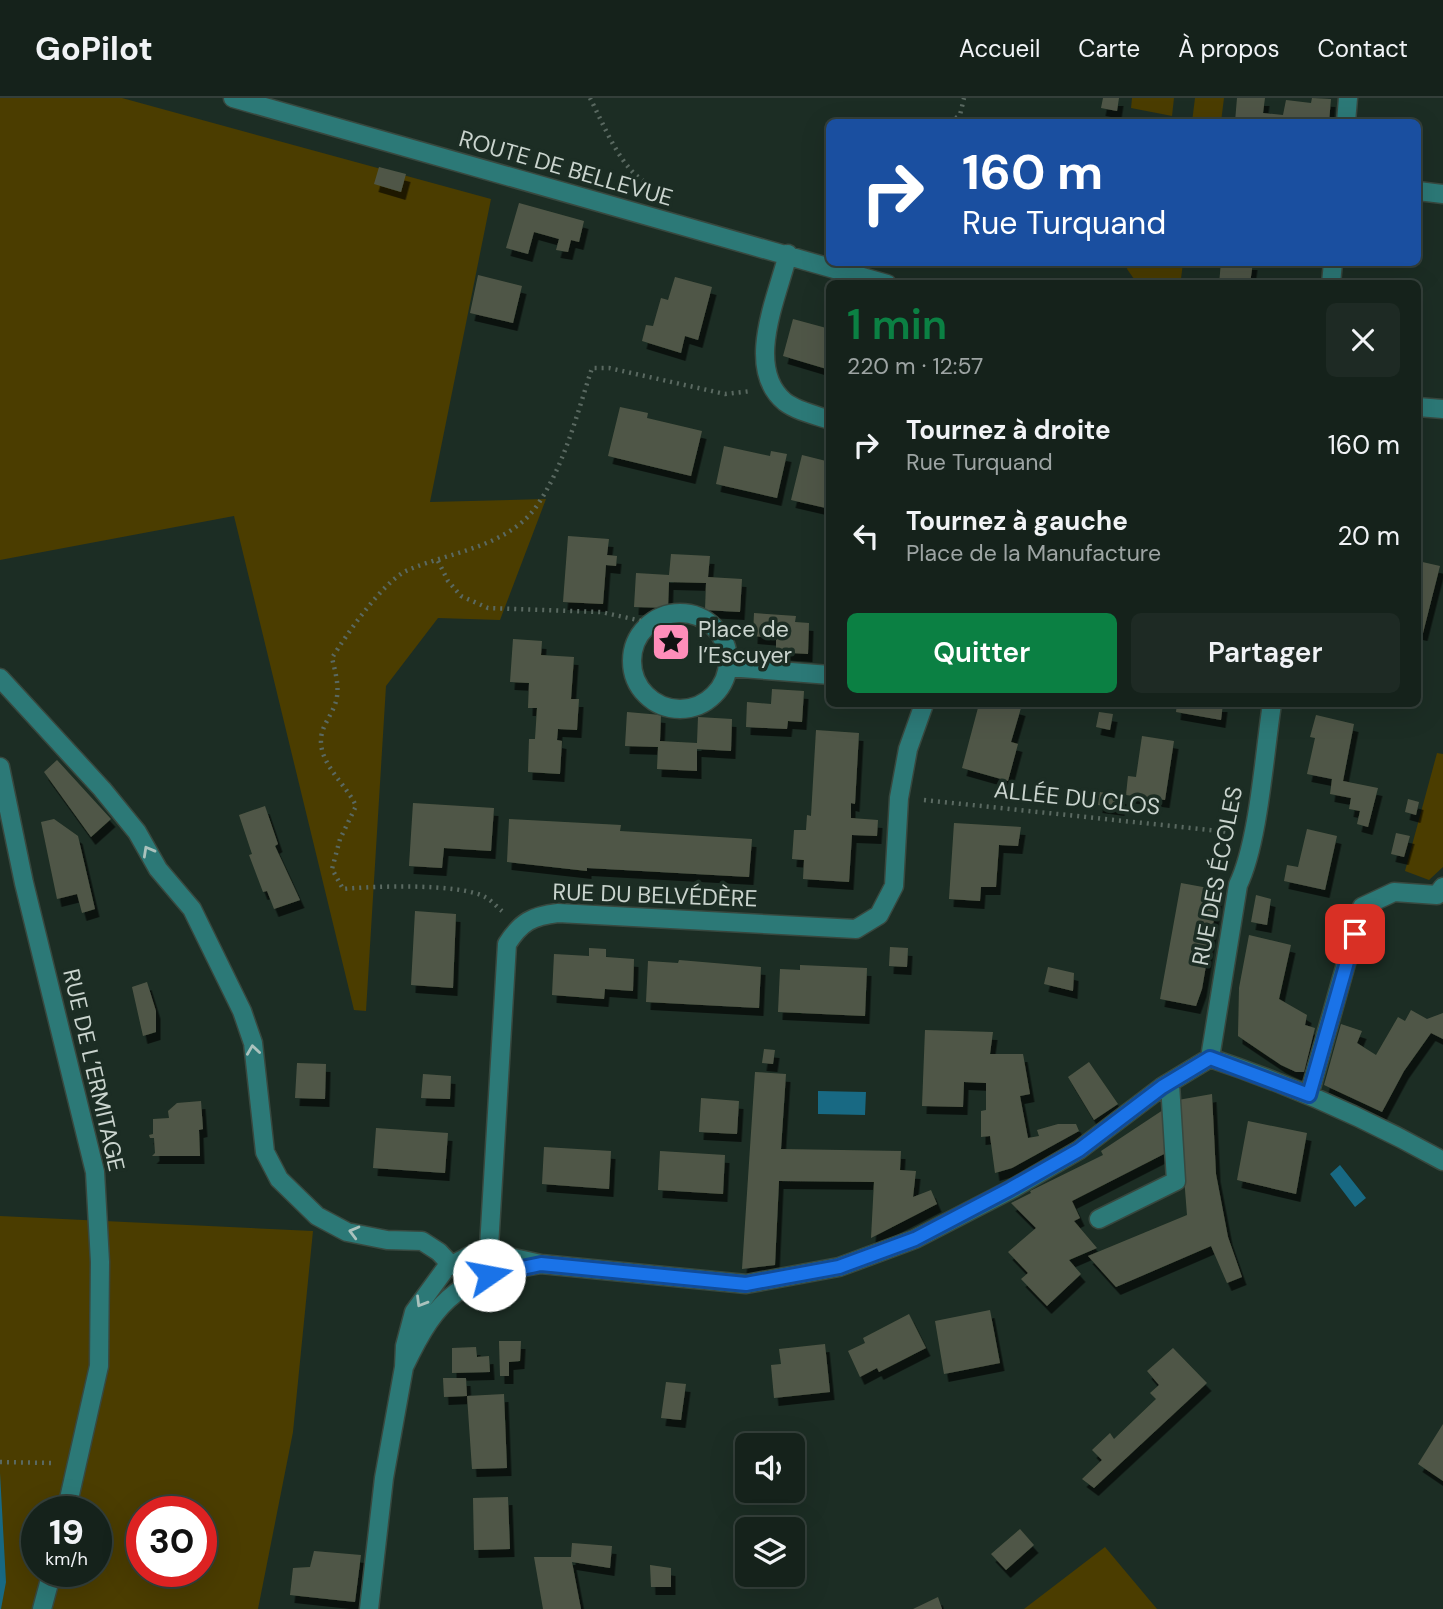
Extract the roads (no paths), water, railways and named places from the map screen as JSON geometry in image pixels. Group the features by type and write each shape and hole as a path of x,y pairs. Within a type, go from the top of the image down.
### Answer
{"street":[{"name":"ROUTE DE BELLEVUE","path":"233,98 826,266"},
{"path":"1346,119 1348,98"},
{"path":"1421,191 1443,194"},
{"path":"788,254 764,348 764,373 773,389 786,403 826,418"},
{"name":"ROUTE DE BELLEVUE","path":"828,266 874,280"},
{"path":"1421,407 1443,409"},
{"path":"674,613 699,616 710,623 725,642 728,667 719,690 699,706 674,709 662,706 642,690 633,667 636,643 651,623 674,613"},
{"path":"728,667 826,675"},
{"path":"0,678 138,832 158,869 192,909 242,1011 253,1043 265,1152 279,1179 317,1216 347,1232 387,1240 422,1241 439,1252 452,1266"},
{"name":"RUE DU BELVÉDÈRE","path":"487,1255 507,944 518,926 535,916 558,913 856,929 879,915 894,886 899,798 908,749 923,707"},
{"name":"RUE DES ÉCOLES","path":"1210,1058 1238,885 1246,869 1252,836 1272,707"},
{"name":"RUE DE L’ERMITAGE","path":"0,767 24,883 95,1172 100,1262 99,1366 70,1496"},
{"path":"1309,1095 1362,907 1394,892 1437,895 1443,887"},
{"path":"369,1609 384,1478 404,1367 405,1346 414,1312 431,1286 452,1266 471,1255 746,1284 839,1267 915,1239 1010,1189 1079,1150 1210,1058 1309,1095 1398,1136 1443,1161"},
{"path":"1099,1219 1176,1181 1170,1084"},
{"path":"487,1255 489,1275"},
{"path":"404,1367 434,1311 459,1289 489,1275 541,1264"},
{"path":"43,1609 48,1587"}],"water":[{"path":"818,1091 866,1092 865,1115 818,1114"},
{"path":"1340,1165 1366,1198 1355,1207 1330,1174"},
{"path":"0,1473 6,1582 1,1609 0,1609"}],"place":[{"name":"Place de l’Escuyer","path":"671,642"}]}
